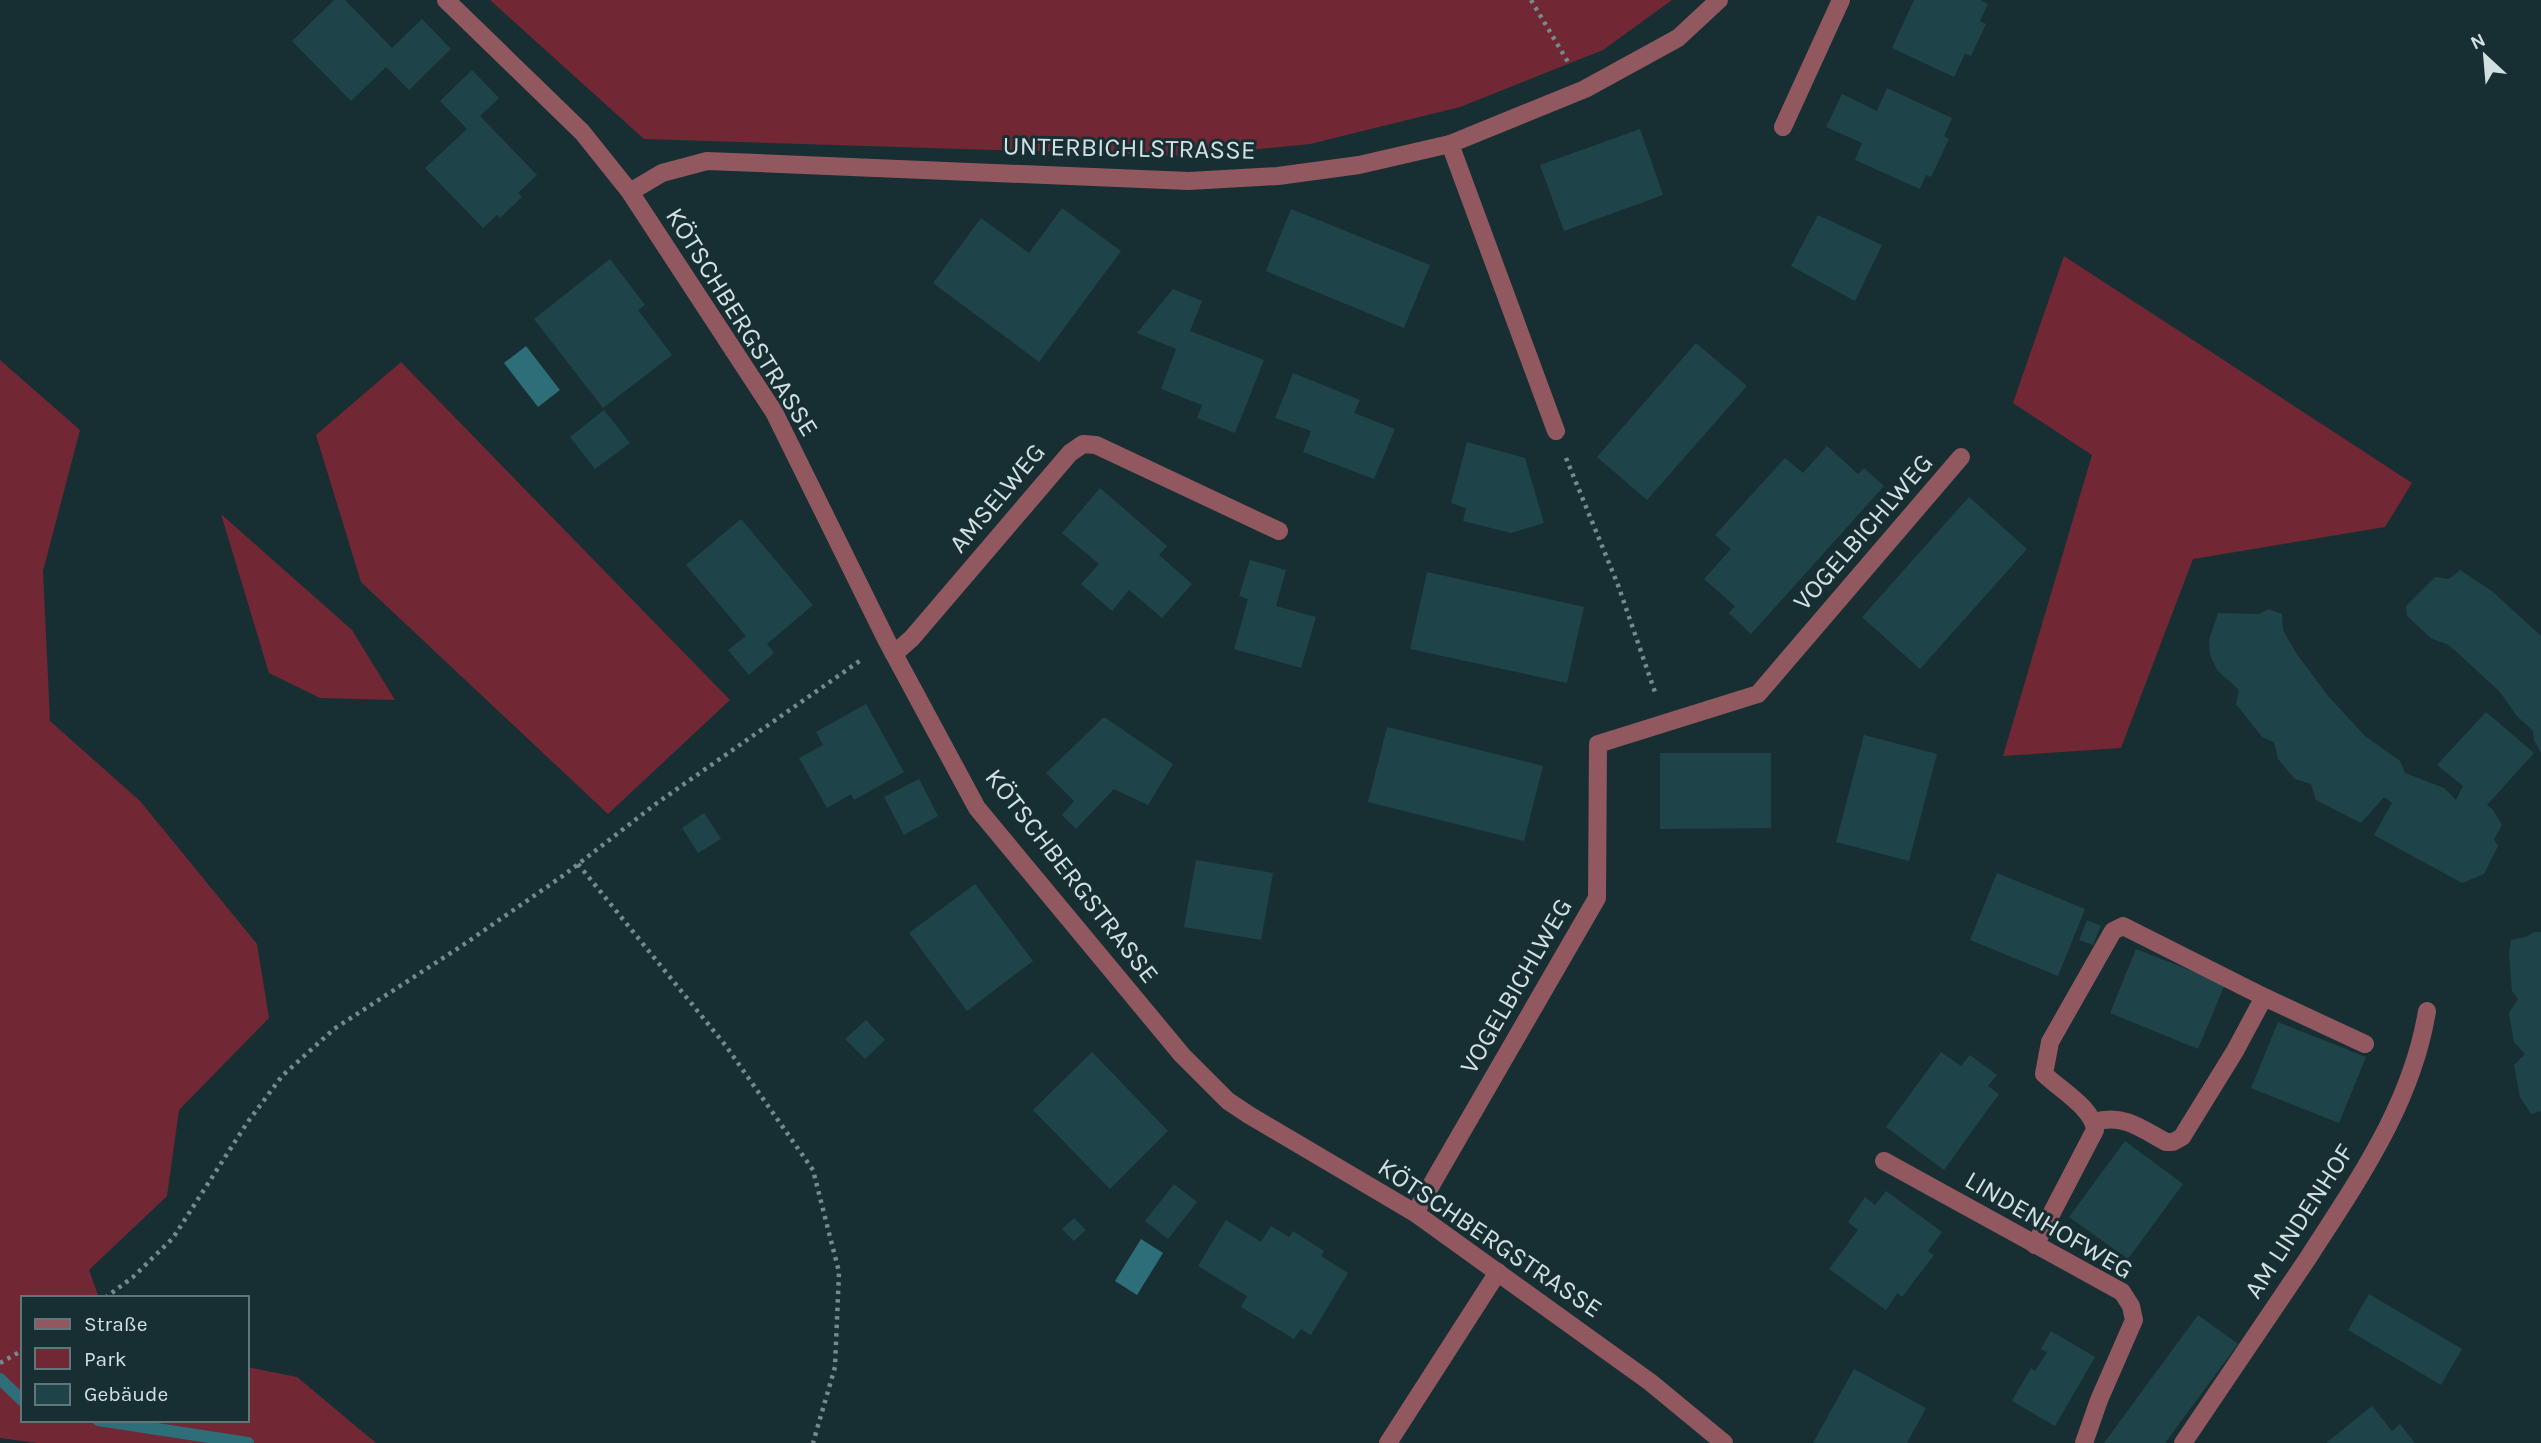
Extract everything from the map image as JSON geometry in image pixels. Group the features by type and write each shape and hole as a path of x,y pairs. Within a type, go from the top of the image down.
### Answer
{"street":[{"name":"KÖTSCHBERGSTRASSE","path":"446,0 582,132 630,192 774,412 891,648 977,808 1182,1055 1228,1101 1415,1213 1650,1382 1724,1443"},
{"name":"UNTERBICHLSTRASSE","path":"630,192 662,173 707,161 1189,181 1278,176 1359,166 1450,144 1585,89 1678,38 1718,0"},
{"path":"1783,127 1841,0"},
{"path":"1450,144 1556,431"},
{"name":"AMSELWEG","path":"891,648 912,638 1070,453 1083,444 1096,445 1279,530"},
{"name":"VOGELBICHLWEG","path":"1415,1213 1597,898 1598,744 1758,694 1961,457"},
{"path":"2035,1244 2095,1130 2094,1122 2079,1102 2060,1090 2044,1074 2050,1042 2113,931 2123,926 2365,1044"},
{"path":"2094,1122 2109,1118 2130,1122 2166,1142 2182,1137 2235,1051 2264,997"},
{"name":"AM LINDENHOF","path":"2183,1443 2375,1153 2404,1096 2422,1045 2427,1011"},
{"name":"LINDENHOFWEG","path":"1884,1161 2122,1292 2131,1306 2134,1320 2099,1400 2084,1443"},
{"path":"1388,1443 1498,1272"}],"path":[{"path":"1531,0 1585,89"},
{"path":"1556,431 1618,585 1666,722"},
{"path":"108,1296 133,1277 173,1238 247,1123 282,1076 334,1029 463,945 579,863 657,803 891,648"},
{"path":"579,863 726,1046 813,1170 839,1272 835,1367 813,1443"},
{"path":"0,1363 21,1351"}],"green space":[{"path":"490,0 1672,0 1603,50 1460,107 1310,144 1189,156 644,139"},
{"path":"2064,256 2412,483 2385,527 2193,559 2121,748 2003,756 2092,455 2013,403"},
{"path":"0,360 80,430 43,571 50,721 140,801 257,944 269,1018 179,1110 167,1196 89,1270 98,1296 21,1296 21,1422 248,1422 248,1367 297,1377 376,1443 38,1443 0,1438"},
{"path":"401,362 730,700 608,814 361,582 316,435"},
{"path":"221,514 352,630 395,700 320,698 269,673"}],"water":[{"path":"526,346 560,390 538,407 504,363"},
{"path":"1141,1239 1163,1253 1137,1295 1115,1281"}],"building":[{"path":"334,0 345,0 392,48 422,19 451,49 409,90 386,67 351,101 292,41"},
{"path":"1914,0 1980,0 1988,4 1980,21 1986,24 1971,56 1965,54 1954,77 1892,48"},
{"path":"472,70 499,98 480,116 537,175 518,193 522,197 500,218 497,215 483,228 425,168 467,129 440,101"},
{"path":"1887,88 1952,118 1944,136 1949,139 1931,177 1926,175 1920,189 1855,160 1862,143 1826,127 1842,94 1877,111"},
{"path":"1640,129 1663,195 1564,231 1540,165"},
{"path":"1062,208 1121,251 1039,362 933,283 981,218 1029,253"},
{"path":"1291,209 1430,265 1404,328 1266,271"},
{"path":"1818,215 1882,245 1855,301 1791,266"},
{"path":"610,259 645,305 638,310 672,355 603,408 534,319"},
{"path":"1173,289 1202,301 1190,331 1264,360 1235,433 1197,418 1202,405 1161,389 1176,349 1137,333"},
{"path":"1696,343 1747,386 1647,500 1597,457"},
{"path":"1293,373 1360,400 1354,413 1395,429 1374,479 1303,452 1311,431 1275,418"},
{"path":"604,410 630,443 595,469 570,437"},
{"path":"1467,442 1525,458 1544,523 1511,533 1463,521 1466,508 1451,503"},
{"path":"1827,446 1858,474 1864,468 1884,486 1751,634 1729,613 1735,606 1704,579 1731,549 1715,535 1785,458 1803,473"},
{"path":"1100,488 1167,546 1159,555 1192,584 1162,618 1129,590 1112,611 1081,584 1099,564 1062,533"},
{"path":"1969,497 2027,549 1920,669 1862,617"},
{"path":"741,519 813,605 767,644 774,653 749,675 728,650 746,636 686,565"},
{"path":"1250,560 1286,570 1276,606 1316,617 1301,668 1234,649 1248,599 1239,596"},
{"path":"2460,570 2492,591 2541,636 2541,753 2534,740 2533,731 2516,715 2500,692 2447,644 2432,639 2407,616 2406,606 2435,577 2449,579"},
{"path":"1427,572 1584,607 1567,683 1410,649"},
{"path":"2268,609 2282,614 2283,630 2296,653 2328,696 2365,736 2400,761 2405,773 2444,788 2456,800 2463,786 2437,765 2486,712 2534,753 2487,805 2502,825 2494,839 2498,846 2484,874 2462,883 2374,835 2392,803 2384,797 2361,823 2316,800 2311,784 2295,779 2278,759 2274,742 2262,737 2236,704 2239,690 2217,670 2210,655 2209,640 2218,613 2260,614"},
{"path":"866,704 904,772 854,800 851,794 827,808 799,758 823,745 816,732"},
{"path":"1104,717 1173,764 1148,805 1114,789 1076,829 1062,815 1074,801 1046,773"},
{"path":"1387,727 1543,766 1524,841 1368,802"},
{"path":"1864,735 1937,754 1909,861 1836,842"},
{"path":"1660,753 1771,753 1771,828 1660,829"},
{"path":"919,779 938,816 904,835 884,797"},
{"path":"704,813 721,839 698,853 682,828"},
{"path":"1196,860 1273,873 1261,940 1184,927"},
{"path":"1997,873 2085,909 2058,976 1970,940"},
{"path":"975,884 1033,961 967,1011 909,933"},
{"path":"2087,920 2101,926 2093,945 2079,940"},
{"path":"2541,932 2541,1111 2531,1114 2520,1097 2514,1065 2525,1054 2514,1042 2509,1013 2518,999 2512,991 2509,953 2511,940"},
{"path":"2136,949 2225,984 2198,1049 2110,1013"},
{"path":"866,1020 885,1040 865,1059 845,1039"},
{"path":"2278,1022 2366,1057 2339,1123 2251,1088"},
{"path":"1092,1052 1168,1131 1110,1189 1033,1110"},
{"path":"1941,1052 1961,1066 1970,1055 1997,1075 1988,1086 1999,1094 1944,1170 1886,1127"},
{"path":"2125,1141 2183,1184 2128,1259 2069,1217"},
{"path":"1174,1184 1197,1202 1168,1239 1145,1221"},
{"path":"1886,1191 1942,1232 1928,1251 1934,1255 1902,1297 1897,1293 1886,1310 1829,1269 1858,1230 1848,1222 1865,1197 1875,1205"},
{"path":"1074,1218 1086,1230 1074,1241 1062,1229"},
{"path":"1226,1220 1261,1242 1271,1226 1289,1237 1293,1231 1324,1251 1321,1256 1348,1273 1311,1335 1301,1329 1294,1339 1241,1307 1247,1296 1198,1266"},
{"path":"2369,1294 2462,1349 2441,1385 2348,1330"},
{"path":"2198,1315 2238,1344 2165,1443 2104,1443"},
{"path":"2051,1331 2095,1357 2055,1426 2012,1401 2031,1368 2035,1371 2047,1352 2041,1349"},
{"path":"1854,1369 1926,1408 1907,1443 1813,1443"},
{"path":"2372,1406 2392,1431 2400,1424 2415,1443 2326,1443"}],"waterway":[{"path":"0,1379 21,1399"},
{"path":"111,1422 248,1443"}]}
